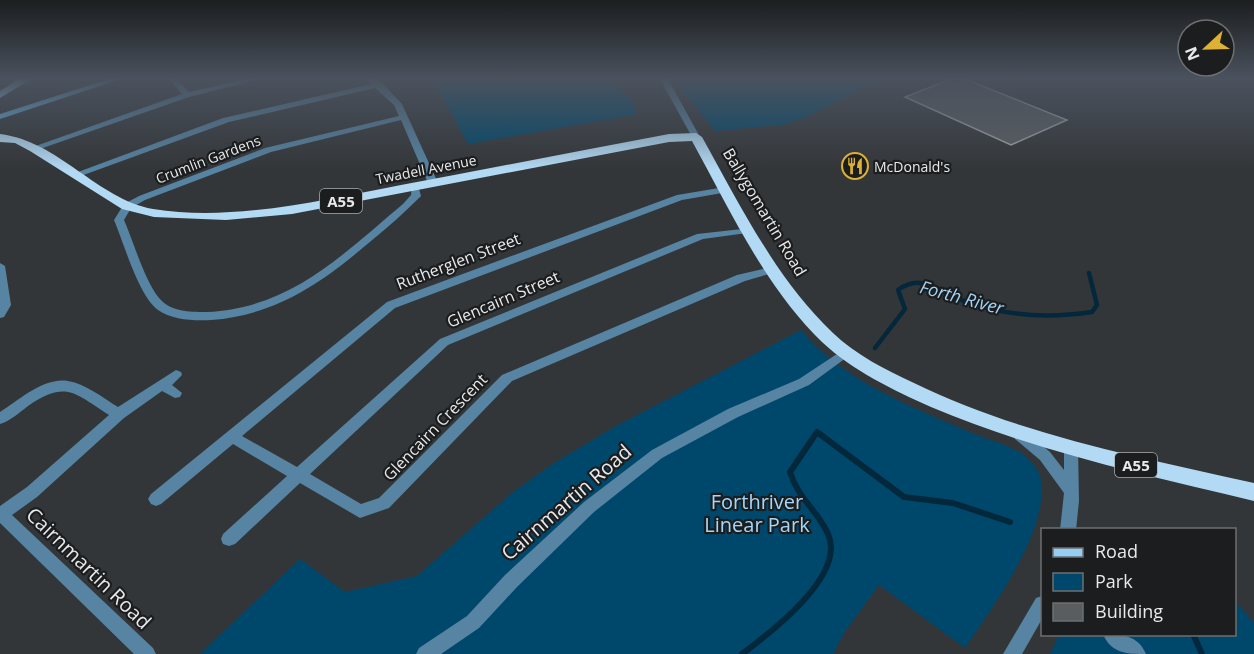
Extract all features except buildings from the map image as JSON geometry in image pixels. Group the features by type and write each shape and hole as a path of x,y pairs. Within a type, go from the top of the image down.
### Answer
{"highway":[{"name":"Twadell Avenue","path":"0,138 18,140 34,148 127,206 154,213 185,216 262,214 669,138 696,137"},
{"name":"Ballygomartin Road","path":"696,137 747,230 772,270 820,329 846,352 908,388 1019,434 1254,492"}],"main road":[{"path":"1,117 24,110"}],"street":[{"path":"34,148 145,110"},
{"path":"75,175 226,120 273,110"},
{"path":"401,110 433,183"},
{"name":"Ballygomartin Road","path":"681,110 696,137"},
{"name":"Crumlin Gardens","path":"127,206 197,176 268,150 405,117"},
{"path":"127,206 119,220 149,293 160,306 178,314 217,317 264,307 300,290 406,206 416,196 415,187"},
{"name":"Rutherglen Street","path":"156,500 391,305 680,197 725,190"},
{"name":"Glencairn Street","path":"229,539 444,342 701,236 747,230"},
{"path":"0,266 5,305 0,314"},
{"name":"Glencairn Crescent","path":"231,436 360,511 384,503 507,378 741,278 772,270"},
{"name":"Cairnmartin Road","path":"425,654 473,622 511,581 589,507 657,454 733,413 804,382 846,352"},
{"path":"1,514 32,492 119,414 176,375"},
{"path":"162,385 175,393"},
{"path":"0,419 42,392 69,386 119,414"},
{"path":"1019,434 1045,456 1071,491"},
{"path":"1068,528 1071,448"},
{"name":"Cairnmartin Road","path":"1,514 147,654"},
{"path":"1012,654 1041,606"},
{"path":"1114,636 1137,654"}],"green space":[{"path":"449,110 636,110 637,114 468,144"},
{"path":"698,110 821,110 782,125 715,131"},
{"name":"Forthriver Linear Park","path":"801,330 837,364 858,378 926,413 1023,454 1039,473 1042,495 1038,518 1029,542 1018,566 965,648 879,585 844,633 833,654 200,654 300,559 345,592 417,576 513,492 554,463 616,426"},
{"path":"1236,602 1254,623 1254,654 1050,654 1059,636 1236,636"}],"waterway":[{"name":"Forth River","path":"875,348 905,309 898,290 908,284 926,284 982,307 1013,313 1061,315 1092,312 1097,305 1089,273"},
{"name":"Forth River","path":"742,654 803,602 827,567 831,550 828,534 797,489 790,472 817,432 904,497 953,503 1010,522"},
{"path":"1194,636 1202,654"}],"place":[{"name":"McDonald's","path":"855,166"}]}
